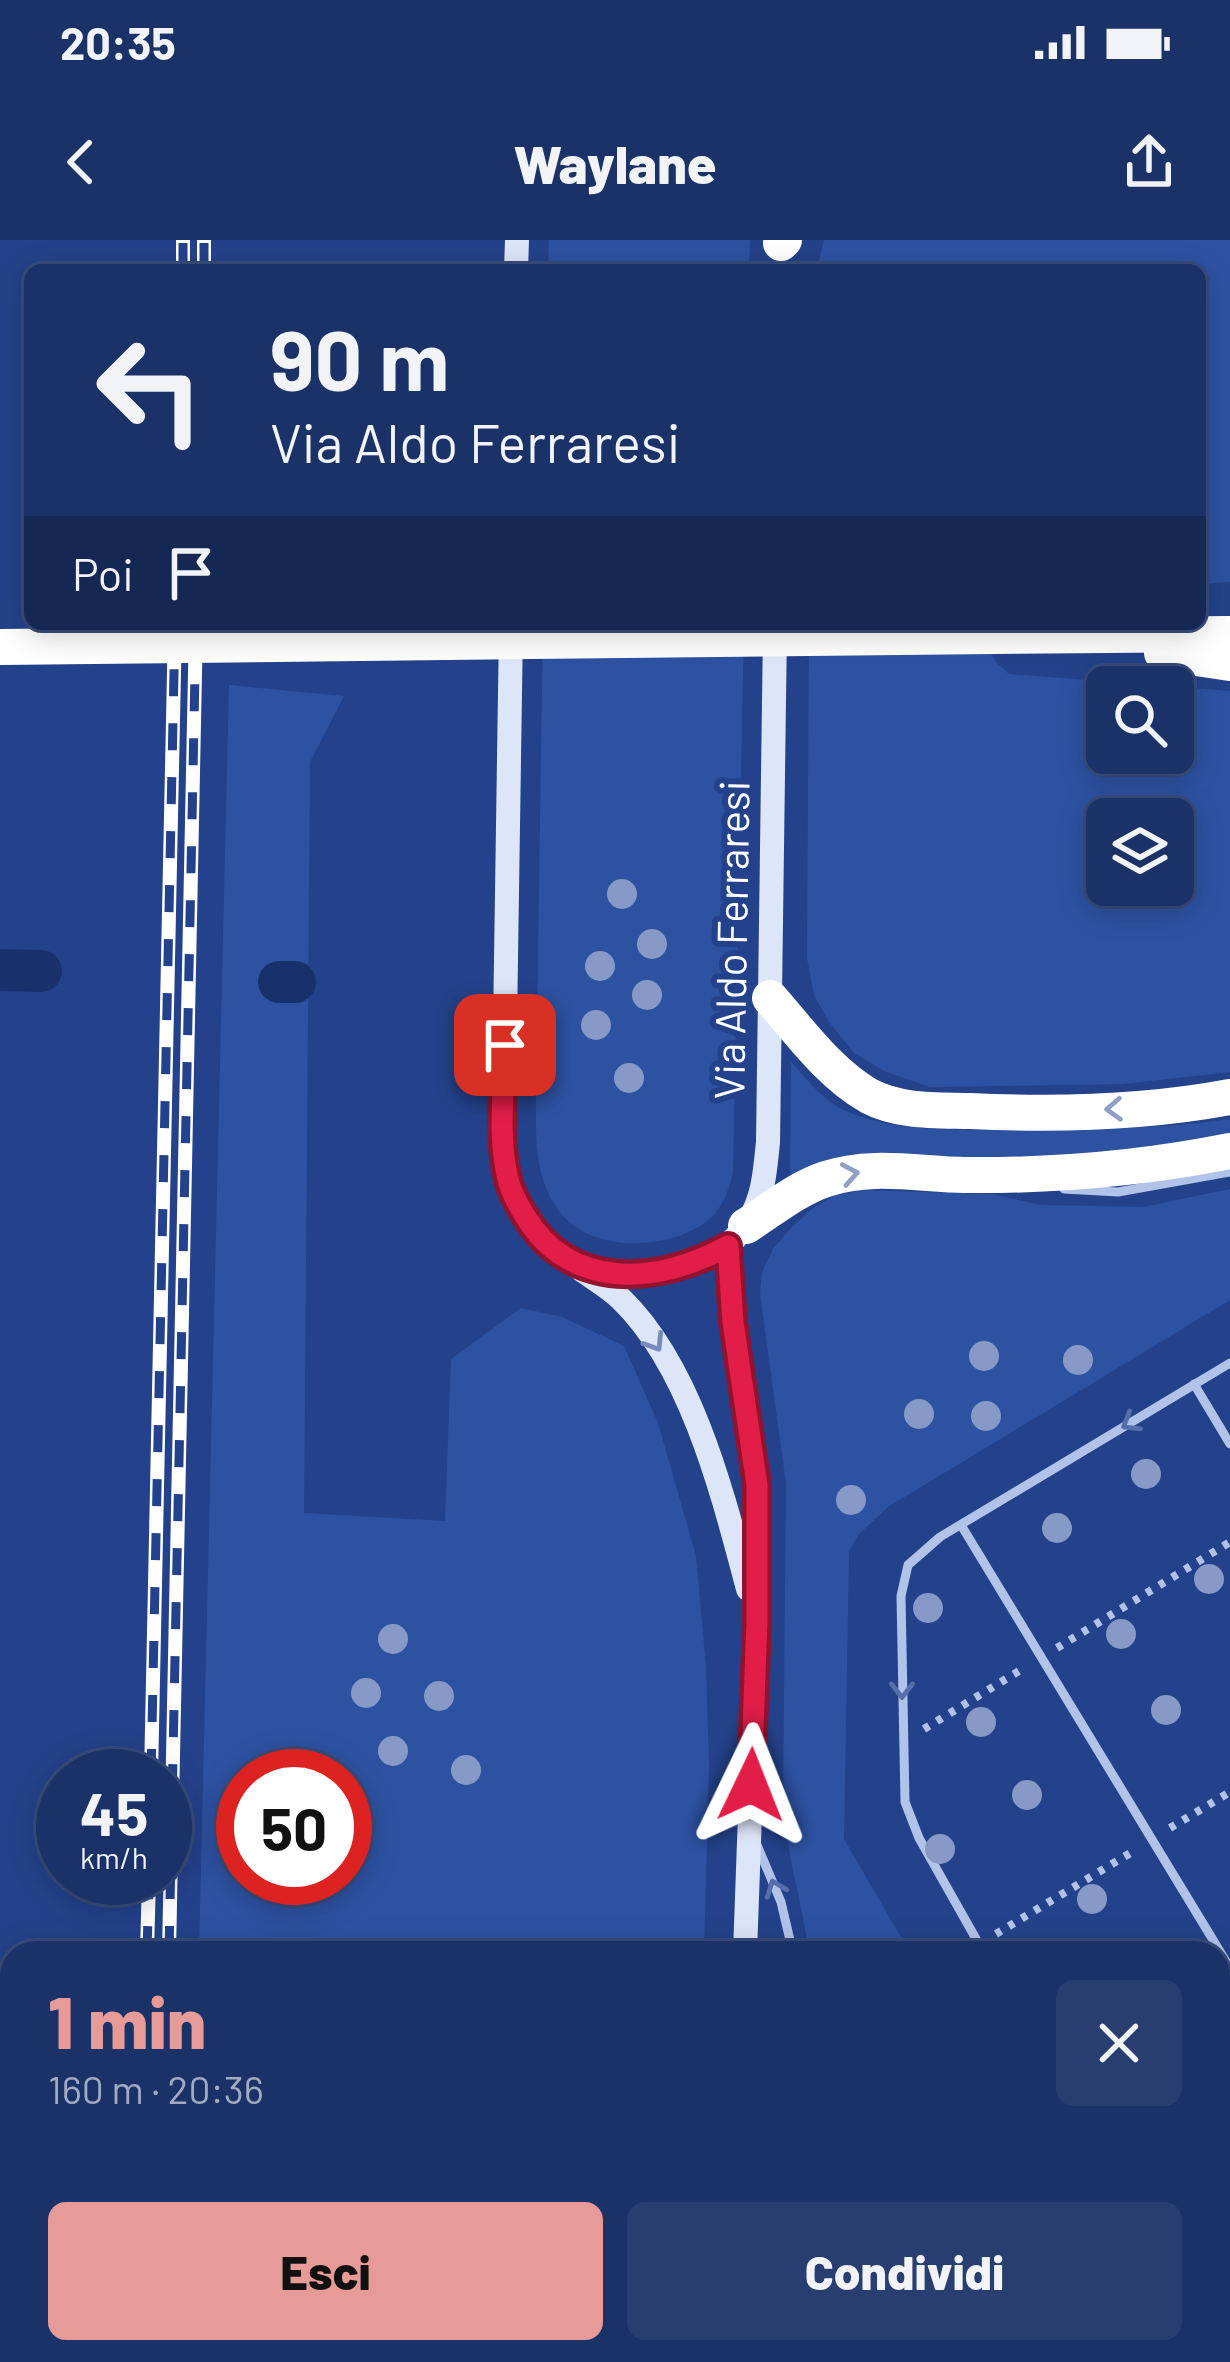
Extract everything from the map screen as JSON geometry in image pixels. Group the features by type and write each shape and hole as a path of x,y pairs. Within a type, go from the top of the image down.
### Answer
{"highway":[{"path":"1040,636 1089,630"},
{"path":"0,647 1230,634"},
{"path":"1040,636 1230,663"},
{"path":"770,998 822,1058 871,1097 895,1106 1044,1113 1157,1107 1230,1097"},
{"path":"737,1236 821,1180 841,1175 1124,1169 1230,1151"}],"main road":[{"name":"Via Aldo Ferraresi","path":"511,630 504,1150 509,1184 533,1229 549,1247 618,1295 656,1341 698,1425 757,1620"},
{"name":"Via Aldo Ferraresi","path":"746,1941 757,1485 733,1322 737,1236 758,1204 765,1179 776,630"},
{"path":"572,1263 617,1274 658,1273 686,1266 737,1236"}],"lane":[{"path":"1001,1174 1052,1187 1118,1192 1230,1172"},
{"path":"978,1941 905,1802 901,1596 908,1565 961,1526 1230,1363"},
{"path":"1194,1384 1230,1444"},
{"path":"961,1526 1214,1941"},
{"path":"750,1826 782,1902 790,1941"}],"path":[{"path":"903,1742 1230,1542"},
{"path":"994,1941 1230,1792"}],"shaded area":[{"path":"549,240 750,240 749,264 548,264"},
{"path":"824,240 1230,240 1230,582 1206,584 1206,264 818,264"},
{"path":"543,630 744,630 733,1173 724,1200 706,1222 671,1238 629,1243 589,1235 559,1211 544,1183 536,1108"},
{"path":"809,630 852,630 989,649 1009,674 1086,680 1086,774 1194,774 1194,688 1230,691 1230,1072 1122,1084 930,1087 884,1071 854,1053 814,995 807,958"},
{"path":"229,685 344,696 310,762 304,1513 445,1521 451,1359 521,1308 562,1317 624,1346 658,1423 696,1556 709,1766 704,1941 199,1941"},
{"path":"791,1062 838,1107 888,1124 959,1130 1079,1129 1230,1119 1230,1133 1052,1158 847,1157 808,1166 790,1179"},
{"path":"1230,1189 1230,1300 888,1507 858,1535 849,1551 844,1839 903,1941 807,1941 783,1804 786,1483 760,1294 762,1272 773,1249 813,1208 834,1196 860,1190 991,1194 1040,1205 1143,1207"}],"waterway":[{"path":"0,970 41,971"},
{"path":"279,982 295,982"}],"railway":[{"path":"183,240 183,264"},
{"path":"204,240 204,264"},
{"path":"152,1749 175,630"},
{"path":"169,1941 196,630"},
{"path":"147,1941 148,1905"}],"route":[{"path":"505,1045 504,1150 509,1184 533,1229 549,1247 572,1263 617,1274 658,1273 686,1266 728,1246 733,1322 757,1485 751,1785"}]}
